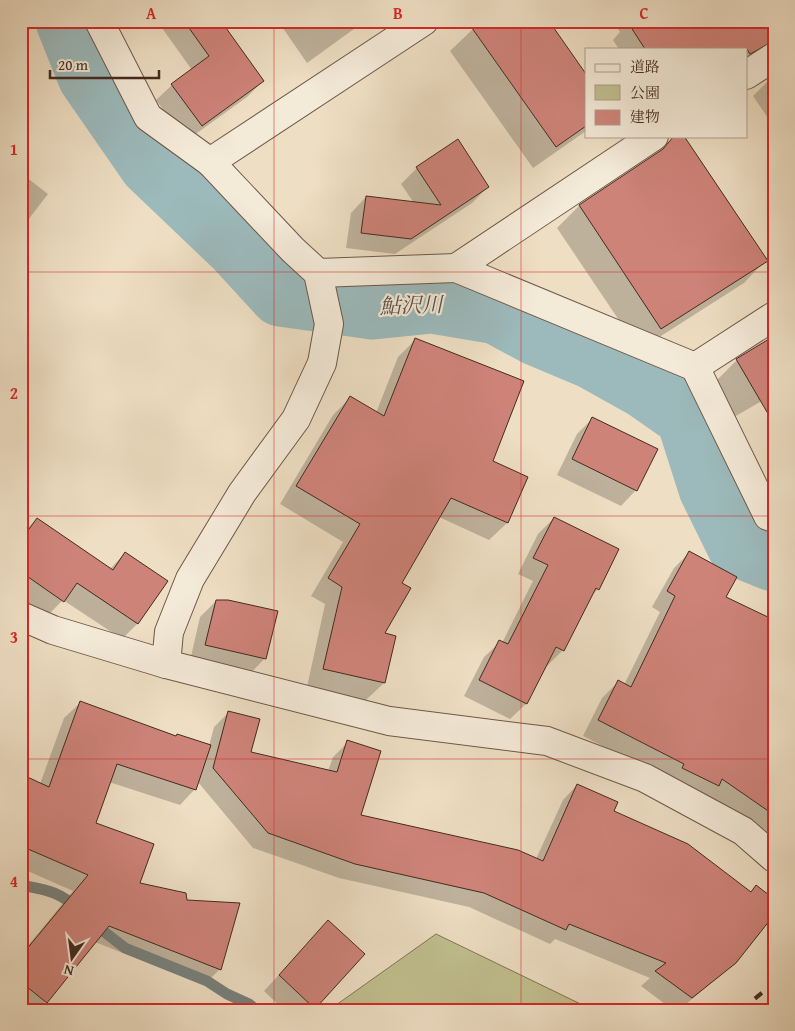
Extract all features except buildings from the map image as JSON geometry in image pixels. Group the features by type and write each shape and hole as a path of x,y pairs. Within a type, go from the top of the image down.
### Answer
{"street":[{"path":"99,21 148,117 210,162 318,273 328,324 322,363 296,419 242,493 190,579 169,632 166,664"},
{"path":"210,162 424,21"},
{"path":"748,74 774,57"},
{"path":"456,268 651,138"},
{"path":"318,273 456,268 695,367 768,516 774,518"},
{"path":"695,367 774,316"},
{"path":"21,616 53,630 166,664 389,721 547,741 645,778 743,831 774,858"}],"green space":[{"path":"436,934 593,1010 329,1010"}],"waterway":[{"name":"鮎沢川","path":"68,21 90,76 151,164 237,246 281,294 373,307 432,301 497,312 536,333 593,357 645,386 688,416 711,488 739,545 774,559"},
{"path":"21,885 58,895 65,898 78,909"},
{"path":"93,923 125,948 207,981 227,994 249,1004 256,1010"}],"railway":[{"path":"741,1010 774,983"}]}
